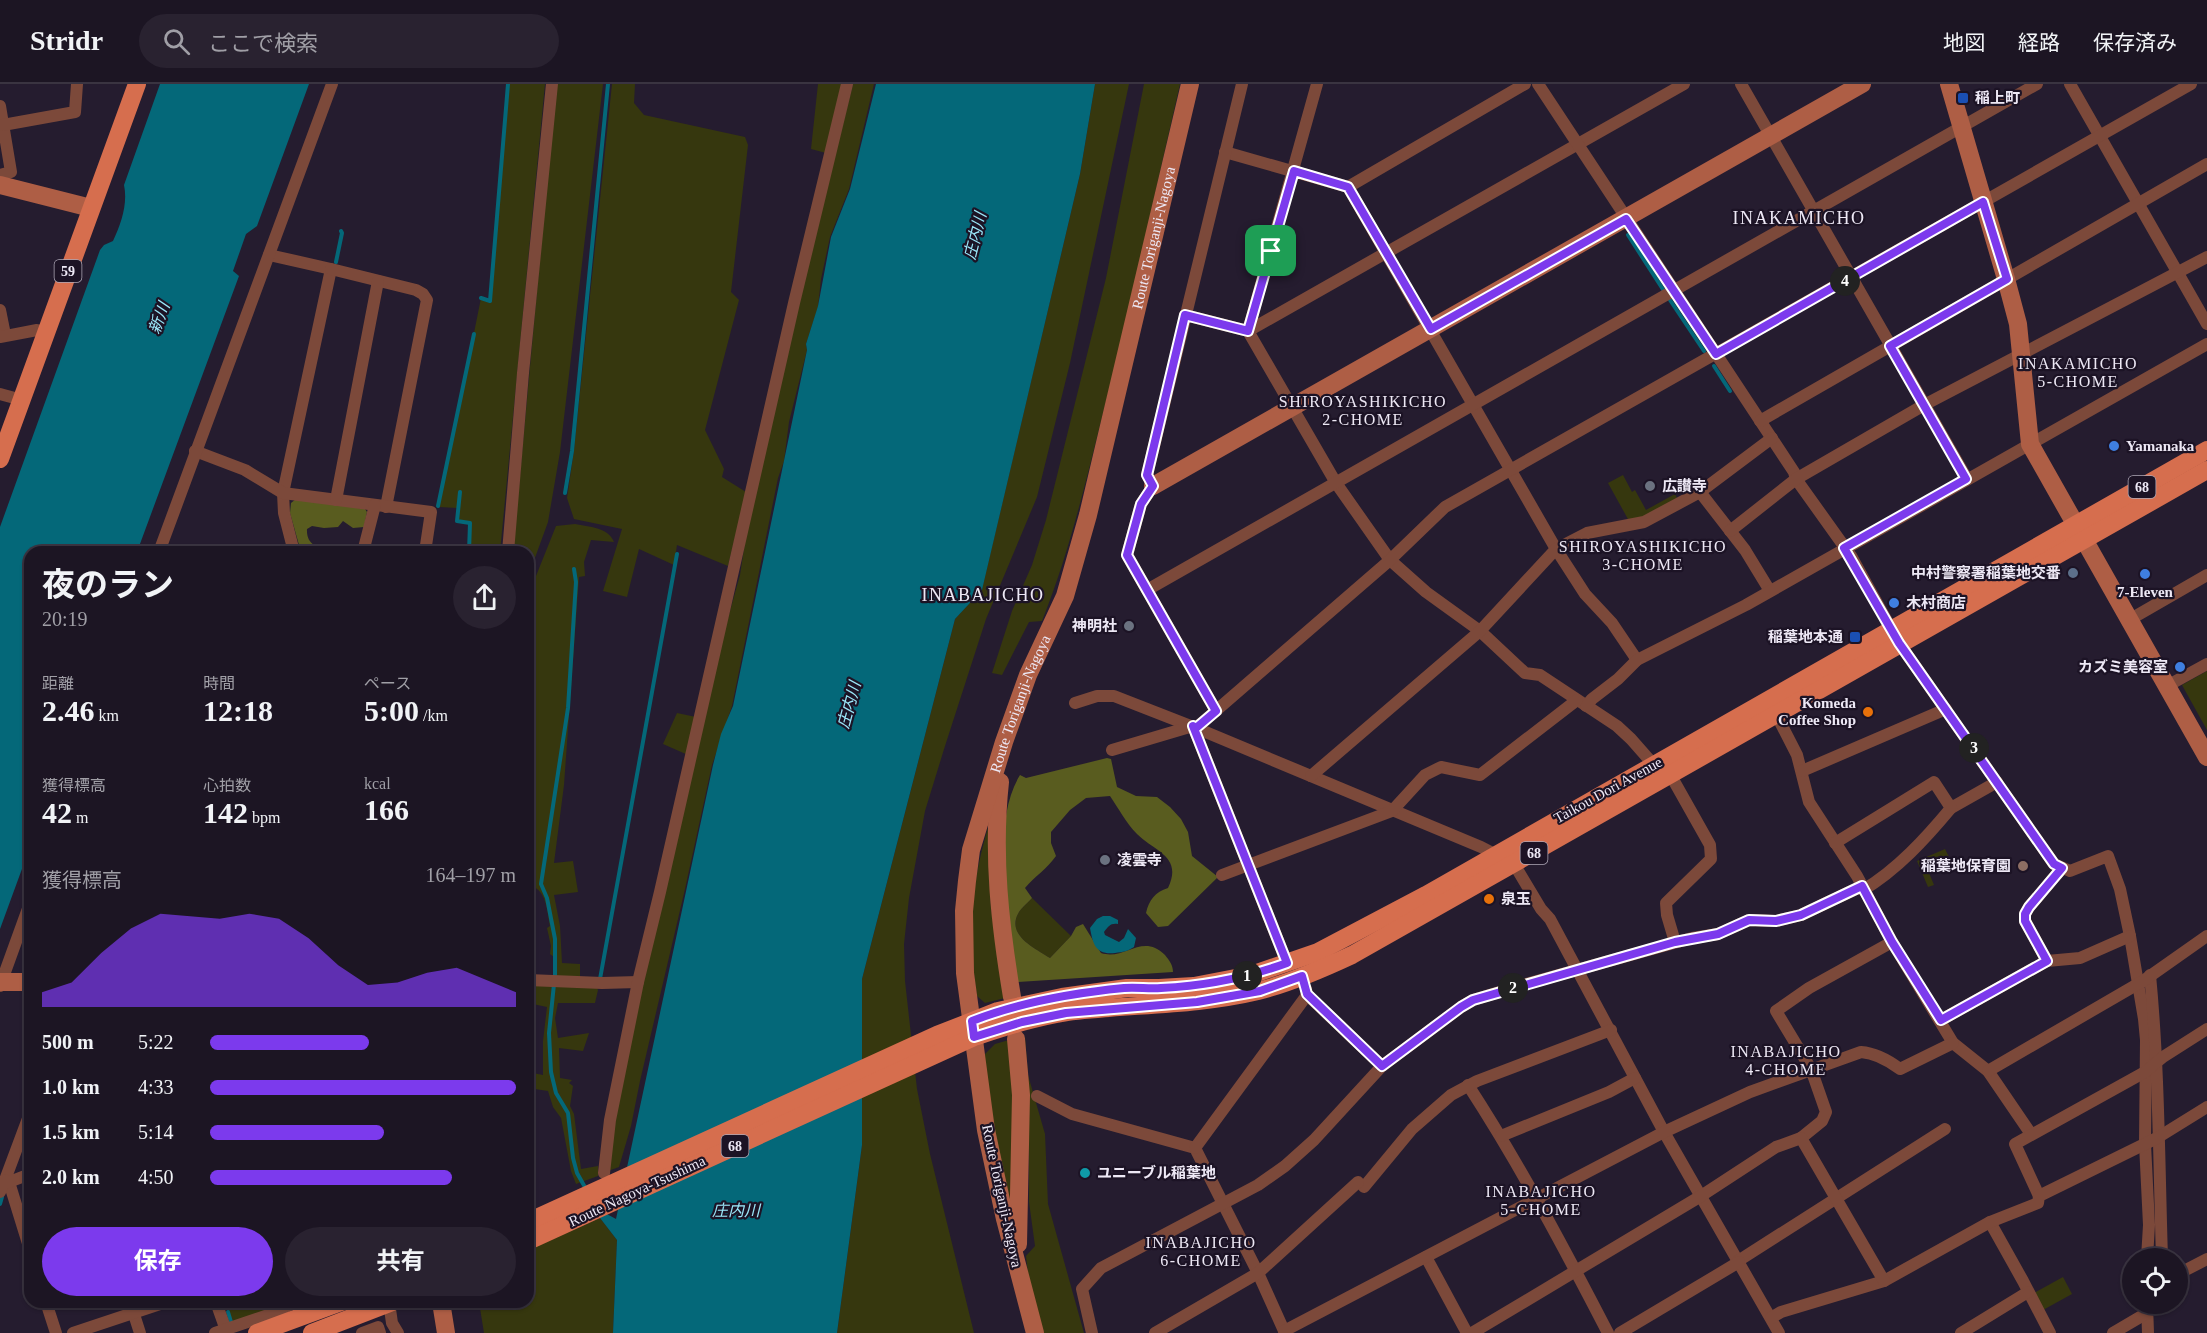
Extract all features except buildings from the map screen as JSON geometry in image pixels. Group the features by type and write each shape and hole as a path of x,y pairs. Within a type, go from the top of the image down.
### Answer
{"main road":[{"name":"59","path":"0,459 137,84"},
{"name":"Route Toriganji-Nagoya","path":"1035,1333 1005,1219 986,1130 965,973 966,881 971,850 1004,742 1028,675 1065,596 1080,546 1190,84"},
{"path":"1153,486 1862,84"},
{"path":"1949,84 2007,279 2018,324 2030,444 2207,757"},
{"path":"0,185 91,208"},
{"name":"Taikou Dori Avenue","path":"940,1043 973,1029 998,1011 1062,997 1127,988 1203,984 1251,975 1318,952 1653,764 1896,636 2080,532 2207,450"},
{"name":"Taikou Dori Avenue","path":"2080,532 2207,470"},
{"name":"Taikou Dori Avenue","path":"973,1029 1066,1013 1197,1002 1260,991 1352,955 1776,714 1896,636"},
{"path":"1004,742 997,805 996,852 1003,944 1012,997"},
{"path":"0,984 24,982"},
{"path":"1016,1039 1021,1095 1018,1242 1024,1293"},
{"name":"Route Nagoya-Tsushima","path":"534,1219 940,1043"},
{"name":"Route Nagoya-Tsushima","path":"534,1238 940,1043"},
{"path":"257,1333 325,1308"},
{"path":"313,1333 375,1308"},
{"path":"442,1308 446,1333"}],"street":[{"path":"3,125 75,112 77,84"},
{"path":"161,546 332,84"},
{"path":"509,546 552,84"},
{"path":"604,1173 610,1120 638,982 813,220 847,84"},
{"path":"1216,711 1127,555 1141,504 1153,486 1147,475 1242,84"},
{"path":"1317,84 1248,331 1336,483 1390,560 1426,592 1480,631 1525,673 1540,675 1624,732 1653,764"},
{"path":"1348,187 1525,84"},
{"path":"1538,84 1772,438 1794,472 1796,479 1844,548 1896,636 2054,864 2070,871 2108,856 2120,890 2130,936 2146,1040 2145,1144 2149,1225 2148,1248"},
{"path":"1185,315 1248,331 1684,84"},
{"path":"1741,84 1966,479"},
{"path":"1147,590 2037,84"},
{"path":"2070,84 2207,324"},
{"path":"1112,750 1195,727 1390,560 1445,507 2191,84"},
{"path":"0,106 11,172 0,175"},
{"path":"1226,152 1348,187 1556,549 1585,594 1612,623 1637,660"},
{"path":"1760,421 2207,164"},
{"path":"269,255 416,290 427,300 381,506 365,546"},
{"path":"1730,531 1796,479 1924,405 2207,257"},
{"path":"292,546 284,513 283,493 331,269"},
{"path":"336,500 378,281"},
{"path":"0,310 2,336 37,330 46,332"},
{"path":"1222,875 1249,867 1392,811 1425,775 1441,767 1480,775 1633,666 1637,660 1770,591 2207,344"},
{"path":"0,394 22,400"},
{"path":"1311,776 1480,631 1556,549 1587,532 1644,522 1700,492 1772,438"},
{"path":"195,451 245,470 283,493 431,513 426,546"},
{"path":"1700,492 1745,550 1770,591"},
{"path":"2129,620 2207,575"},
{"path":"2167,686 2207,664"},
{"path":"1075,703 1097,696 1114,696 1195,727 1496,853 1514,864 1541,909 1551,919 1664,1132 1779,1333"},
{"path":"1802,771 1946,709"},
{"path":"1776,714 1797,755 1809,802 1863,888 1892,942 1953,1043 1988,1071 2031,1134"},
{"path":"1195,727 1287,963"},
{"path":"1670,774 1710,845 1711,859 1666,903 1675,942"},
{"path":"1835,843 1934,782 1951,808"},
{"path":"1092,1333 1082,1289 1101,1268 1258,1185 1285,1166 1314,1140 1382,1066 1461,1007 1473,1000 1675,942 1718,934 1749,920 1776,921 1801,915 1863,888 1884,875 1932,831 1951,808 1997,782"},
{"path":"2047,961 2025,921 2025,914 2062,868"},
{"path":"0,984 24,919"},
{"path":"1941,1020 2047,961 2080,958 2130,936"},
{"path":"1988,1071 2138,984 2207,936"},
{"path":"1472,1333 1701,1196 1776,1147 1801,1138 1822,1121 1826,1112 1811,1069 1776,1011 1809,988 1892,942"},
{"path":"2150,975 2157,1044 2157,1138 2162,1248"},
{"path":"1302,976 1307,994 1382,1066"},
{"path":"534,980 638,982"},
{"path":"1195,1148 1307,994"},
{"path":"1771,1318 1781,1312 1884,1281 1990,1222 2038,1203 2039,1196 2015,1144 2145,1072 2156,1061 2207,1029"},
{"path":"1155,1333 1258,1273 1361,1185 1412,1130 1444,1100 1468,1085 1611,1030"},
{"path":"1037,1096 1072,1114 1195,1148 1258,1273 1284,1332 1664,1132 1750,1092 1861,1052 1870,1052 1885,1058 1900,1068 1953,1043"},
{"path":"1501,1136 1609,1092 1635,1078"},
{"path":"1468,1085 1501,1136 1537,1199 1608,1333"},
{"path":"2039,1196 2157,1138 2207,1107"},
{"path":"1620,1333 1738,1262 1945,1129"},
{"path":"24,1130 4,1185 24,1235"},
{"path":"1801,1138 1884,1281"},
{"path":"4,1185 24,1177"},
{"path":"1990,1222 2049,1333"},
{"path":"1426,1257 1467,1333"},
{"path":"2188,1269 2207,1259"},
{"path":"1961,1333 2028,1292"},
{"path":"48,1308 56,1333"},
{"path":"73,1333 130,1308"},
{"path":"132,1308 141,1333"},
{"path":"217,1308 222,1332 284,1308"},
{"path":"306,1308 313,1333"},
{"path":"391,1308 392,1323 398,1333"},
{"path":"2113,1333 2139,1314"},
{"path":"2147,1314 2148,1333"},
{"path":"362,1333 378,1327 380,1333"}],"shaded area":[{"path":"508,84 545,84 501,546 469,546 470,523 457,521 457,508 439,507 481,298 490,300"},
{"path":"556,84 603,84 560,452 548,522 534,560 534,546 514,546"},
{"path":"612,84 635,84 634,103 644,115 745,137 748,145 731,292 739,300 705,430 724,469 722,477 746,492 728,566 677,545 674,565 639,549 627,597 603,591 622,529 574,519 567,498"},
{"path":"818,84 842,84 826,153 811,149"},
{"path":"853,84 874,84 849,189 830,237 818,307 806,344 807,350 789,422 784,461 778,478 732,706 712,765 631,1126 619,1167 608,1171 622,1075 718,654 740,575 749,516"},
{"path":"1095,84 1129,84 1070,363 1037,497 986,619 925,811 909,898 904,944 905,981 917,1089 930,1154 974,1333 837,1333 862,1145 862,979 955,619 982,589 1080,174"},
{"path":"1144,84 1180,84 1122,337 1088,472 1068,547 1042,621 1029,622 1002,675 992,673 1046,520 1106,278"},
{"path":"1623,475 1632,492 1635,490 1646,510 1675,494 1678,500 1643,517 1629,521 1608,483"},
{"path":"296,499 365,509 367,512 364,527 353,528 343,521 338,527 312,526 307,529 307,534 308,539 315,546 299,546 290,513 291,503"},
{"path":"575,524 592,527 607,533 614,542 591,540 584,562 585,576 579,577 564,785 554,863 573,861 578,892 554,895 560,926 562,963 580,964 580,980 554,977 554,957 550,954 551,946 547,928 550,926 545,901 543,895 534,887 534,581 556,526"},
{"path":"2207,671 2207,730 2182,685"},
{"path":"677,713 696,717 688,755 663,744"},
{"path":"1107,758 1111,759 1117,787 1136,796 1157,797 1170,807 1181,819 1188,832 1192,856 1218,877 1168,926 1158,927 1146,913 1153,897 1168,888 1172,877 1170,862 1133,830 1110,796 1086,798 1070,810 1051,832 1051,843 1056,856 1025,888 1032,898 1020,910 1016,920 1019,934 1030,945 1050,958 1071,936 1076,927 1083,924 1101,953 1118,953 1149,946 1165,955 1172,965 1173,972 1018,982 1014,970 1005,897 1003,844 1011,795 1020,775 1026,778"},
{"path":"990,821 991,908 1005,998 985,1003 977,996 972,928 975,886"},
{"path":"1945,849 1950,859 1927,868 1934,885 1928,887 1917,861"},
{"path":"1032,898 1071,936 1050,958 1024,940 1016,927 1019,912"},
{"path":"534,984 596,986 598,990 595,1003 558,1003 555,1018 558,1038 589,1033 583,1051 559,1048 560,1078 572,1080 569,1083 573,1086 570,1106 574,1114 581,1169 598,1166 598,1176 576,1184 571,1171 561,1118 553,1107 548,1091 534,1089 534,1073 543,1075 543,1041 547,1007 534,1004"},
{"path":"1022,1037 1025,1037 1028,1075 1045,1134 1048,1204 1084,1333 1042,1333 1030,1291 1026,1256 1035,1246 1029,1202 1029,1116"},
{"path":"1009,1040 1016,1096 1011,1211 993,1130 984,1055 995,1044"},
{"path":"600,1218 617,1240 613,1333 484,1333 480,1308 534,1308 534,1247"},
{"path":"2063,1277 2072,1294 2043,1310 2034,1293"},
{"path":"227,1308 265,1308 266,1311 232,1322"}],"water":[{"name":"新川","path":"160,84 309,84 257,226 246,234 233,271 239,276 139,546 24,546 24,863 0,929 0,527 100,250 104,245 113,241 119,228 124,207 124,185"},
{"name":"庄内川","path":"876,84 1095,84 1080,174 982,590 955,619 862,979 862,1145 837,1333 613,1333 617,1240 600,1218 603,1212 616,1219 713,765 721,734 733,706 807,350 806,344 818,306 831,237 850,189"},
{"path":"1110,916 1118,920 1118,924 1107,928 1105,935 1119,942 1124,938 1128,929 1136,938 1134,947 1115,953 1104,952 1097,948 1090,928 1097,919"}],"waterway":[{"path":"481,298 490,301 508,84"},
{"path":"565,493 572,451 608,84"},
{"path":"336,262 341,231"},
{"path":"1628,235 1664,291"},
{"path":"1670,300 1704,351"},
{"path":"438,506 474,334"},
{"path":"1714,366 1730,391"},
{"path":"460,492 457,521 470,523 469,546"},
{"path":"600,979 677,554"},
{"path":"555,978 555,939 547,898 541,884 568,708 576,582 574,569"},
{"path":"554,984 549,1033 551,1072 556,1093 568,1113 573,1158 577,1173 586,1189"},
{"path":"0,1204 2,1197"},
{"path":"228,1312 231,1322"}],"place":[{"name":"稲上町","path":"1963,98"},
{"name":"Yamanaka","path":"2114,446"},
{"name":"広讃寺","path":"1650,486"},
{"name":"中村警察署稲葉地交番","path":"2073,573"},
{"name":"7-Eleven","path":"2145,574"},
{"name":"木村商店","path":"1894,603"},
{"name":"神明社","path":"1129,626"},
{"name":"稲葉地本通","path":"1855,637"},
{"name":"カズミ美容室","path":"2180,667"},
{"name":"Komeda Coffee Shop","path":"1868,712"},
{"name":"凌雲寺","path":"1105,860"},
{"name":"稲葉地保育園","path":"2023,866"},
{"name":"泉玉","path":"1489,899"},
{"name":"ユニーブル稲葉地","path":"1085,1173"}],"district":[{"name":"INAKAMICHO","path":"1799,218"},
{"name":"INAKAMICHO 5-CHOME","path":"2078,372"},
{"name":"SHIROYASHIKICHO 2-CHOME","path":"1363,410"},
{"name":"SHIROYASHIKICHO 3-CHOME","path":"1643,555"},
{"name":"INABAJICHO","path":"983,595"},
{"name":"INABAJICHO 4-CHOME","path":"1786,1060"},
{"name":"INABAJICHO 5-CHOME","path":"1541,1200"},
{"name":"INABAJICHO 6-CHOME","path":"1201,1251"}],"route":[{"path":"1294,171 1348,187 1431,329 1626,219 1716,354 1983,202 2007,279 1890,346 1966,479 1844,548 1851,556 1899,643 2054,864 2062,868 2025,914 2025,921 2047,961 1941,1020 1892,942 1862,886 1801,915 1776,921 1749,920 1718,934 1675,942 1473,1000 1382,1066 1307,994 1302,976 1260,991 1197,1002 1066,1013 1022,1022 974,1037 972,1021 998,1011 1101,991 1194,986 1251,975 1287,963 1193,726 1196,728 1216,711 1127,555 1141,504 1153,486 1147,475 1185,315 1248,331 1271,251 1294,171"}]}
